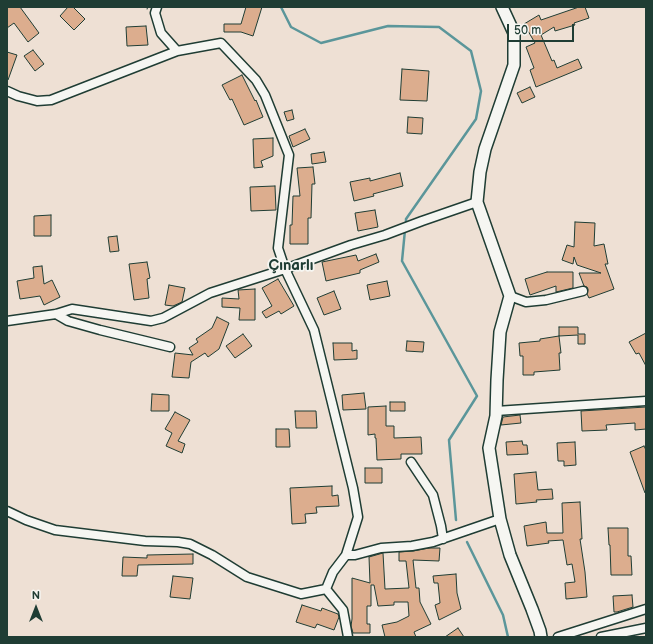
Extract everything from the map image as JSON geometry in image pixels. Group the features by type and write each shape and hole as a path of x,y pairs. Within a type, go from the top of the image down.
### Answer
{"street":[{"path":"157,7 155,13 161,33 177,51"},
{"path":"502,7 514,33 514,65 485,149 480,172 477,202 510,296 500,332 496,416 489,448 500,519 510,555 532,609 541,637"},
{"path":"7,91 18,96 37,101 51,100 177,51 221,43 256,80 265,95 289,155 278,248 285,269 314,330 353,488 358,517 346,555 333,572 326,589"},
{"path":"7,321 56,314 72,308 151,321 163,318 210,294 351,245 385,235 477,202"},
{"path":"510,296 526,302 546,300 583,291"},
{"path":"56,314 68,321 170,346"},
{"path":"496,411 646,401"},
{"path":"411,462 433,494 443,539"},
{"path":"7,511 26,520 55,530 145,541 190,544 212,555 247,577 301,594 326,589"},
{"path":"346,555 355,555 381,548 412,546 433,542 500,519"},
{"path":"326,589 343,610 348,637"},
{"path":"558,637 646,609"},
{"path":"600,637 646,628"}],"building":[{"path":"7,7 20,7 39,33 28,42 14,23 7,28"},
{"path":"68,7 73,7 85,19 74,30 60,16"},
{"path":"246,7 262,7 253,36 241,32 224,32 224,24 241,24"},
{"path":"579,7 585,7 589,18 574,23 575,25 555,31 554,27 541,35 552,61 554,60 557,68 578,59 582,68 536,87 530,70 534,68 526,47 535,43 524,24 539,15 541,20"},
{"path":"146,26 148,45 127,46 126,27"},
{"path":"33,50 44,64 35,71 24,56"},
{"path":"7,52 17,55 8,80 7,79"},
{"path":"402,69 429,71 427,101 400,100"},
{"path":"242,75 255,101 256,100 263,117 244,125 232,99 230,100 222,85"},
{"path":"530,87 535,97 522,103 517,93"},
{"path":"292,110 294,119 287,121 284,112"},
{"path":"408,117 423,118 422,134 407,133"},
{"path":"305,129 310,139 293,147 289,136"},
{"path":"273,138 273,156 261,161 263,167 254,168 253,139"},
{"path":"324,152 326,162 312,164 311,154"},
{"path":"313,167 315,184 312,184 311,218 308,218 308,244 290,244 293,196 300,196 297,168"},
{"path":"400,173 403,186 354,201 350,182 370,178 370,181"},
{"path":"275,186 276,210 251,211 250,187"},
{"path":"375,210 378,227 358,231 355,213"},
{"path":"51,215 51,236 34,236 34,216"},
{"path":"575,222 595,223 594,246 604,244 608,264 605,264 614,289 589,298 587,294 588,289 584,286 579,273 601,273 577,265 574,257 573,264 562,260 567,245 574,247"},
{"path":"117,236 119,251 110,252 108,237"},
{"path":"376,254 379,262 360,270 360,273 326,281 322,262 356,255 358,261"},
{"path":"147,262 150,278 147,279 149,298 134,300 129,264"},
{"path":"42,266 44,284 52,280 60,297 44,305 40,296 20,299 17,281 34,278 33,267"},
{"path":"547,272 573,272 573,288 556,292 556,286 530,295 525,279"},
{"path":"278,279 294,306 281,314 279,311 266,318 262,312 272,306 262,288"},
{"path":"387,281 390,296 370,300 367,285"},
{"path":"169,285 185,288 182,302 173,306 165,305"},
{"path":"255,289 255,320 239,320 240,308 222,307 222,298 239,299 238,290"},
{"path":"334,291 341,309 324,315 317,298"},
{"path":"217,317 229,323 219,349 208,357 205,353 191,362 189,378 172,377 175,353 193,355 189,348 198,342 196,339 212,328"},
{"path":"559,327 578,327 578,334 585,334 585,344 578,344 578,335 559,336"},
{"path":"646,333 646,366 639,353 636,354 629,342"},
{"path":"243,334 252,346 235,358 226,346"},
{"path":"559,336 561,353 559,353 560,370 534,372 534,375 523,375 523,356 520,356 519,343 540,341 540,339"},
{"path":"407,341 424,342 423,352 406,351"},
{"path":"333,343 352,343 352,351 357,350 357,359 334,360"},
{"path":"364,393 366,409 343,410 342,395"},
{"path":"152,394 169,395 169,411 151,411"},
{"path":"390,402 405,402 405,411 390,411"},
{"path":"386,406 386,426 394,426 394,438 421,437 422,454 401,454 401,459 377,460 375,434 368,435 368,407"},
{"path":"646,407 646,429 635,430 635,423 606,425 607,430 582,431 581,411"},
{"path":"295,411 316,411 317,428 296,428"},
{"path":"175,412 190,420 178,441 185,444 182,453 166,446 172,433 165,429"},
{"path":"520,415 521,423 501,425 503,417"},
{"path":"276,429 289,429 290,447 276,447"},
{"path":"522,441 523,445 527,445 528,454 507,455 506,442"},
{"path":"575,442 576,465 564,466 564,461 558,461 557,443"},
{"path":"644,446 646,450 645,493 630,452"},
{"path":"365,468 382,468 382,483 365,483"},
{"path":"536,472 538,490 552,489 553,499 536,500 537,502 516,504 514,474"},
{"path":"332,486 332,496 338,495 339,506 316,507 317,513 305,514 306,523 292,524 290,488"},
{"path":"580,502 582,539 580,539 587,597 566,599 565,583 575,582 572,564 567,565 563,540 548,541 549,543 527,546 524,526 546,522 547,533 563,533 562,503"},
{"path":"608,528 628,528 628,556 631,556 632,575 611,575"},
{"path":"440,548 439,561 413,560 416,588 419,588 420,602 431,624 414,632 416,637 385,637 382,625 397,622 409,616 408,602 394,602 394,605 378,606 374,585 371,585 371,606 367,606 367,624 370,624 370,633 353,633 351,626 352,578 370,583 369,557 383,553 385,589 409,588 406,561 399,561 399,552"},
{"path":"193,554 193,564 138,565 137,576 122,576 123,557 147,558 147,555"},
{"path":"456,574 457,593 461,609 439,620 435,605 440,603 438,583 434,583 433,576"},
{"path":"173,576 193,578 190,599 170,597"},
{"path":"632,595 633,607 614,612 613,596"},
{"path":"302,605 321,611 322,608 338,614 339,617 334,630 317,624 315,628 296,622"},
{"path":"458,628 464,637 445,637"}],"waterway":[{"path":"281,7 291,27 321,43 388,26 439,27 471,51 481,91 476,119 406,219 406,225"},
{"path":"405,230 402,261 477,396 449,440 456,520"},
{"path":"467,542 503,615 508,637"}],"district":[{"name":"Çınarlı","path":"291,266"}]}
